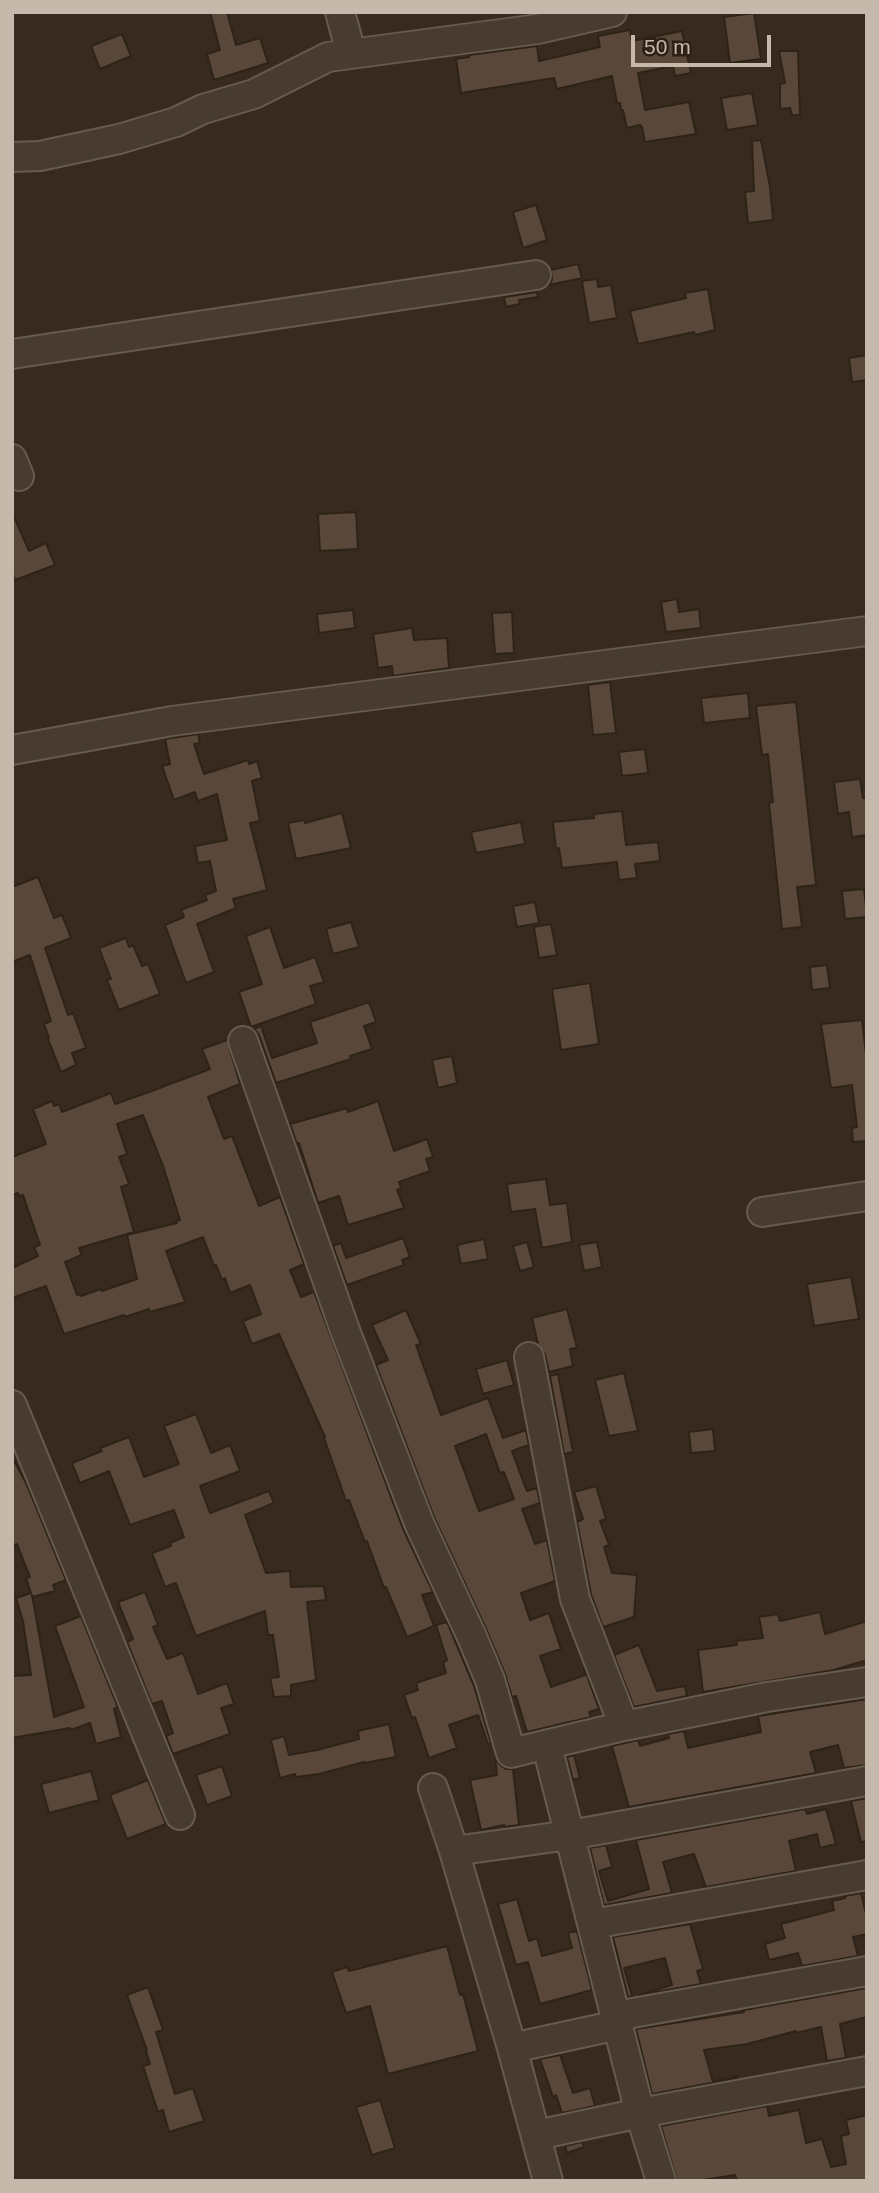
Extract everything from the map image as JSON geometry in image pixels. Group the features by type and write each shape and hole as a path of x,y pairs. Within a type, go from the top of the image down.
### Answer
{"street":[{"path":"340,12 351,53"},
{"path":"12,157 40,156 120,139 176,122 203,109 254,94 328,57 538,29 576,16 612,12"},
{"path":"12,354 536,275"},
{"path":"12,750 172,721 867,631"},
{"path":"243,1041 346,1333 419,1523 490,1680 510,1753 624,1726 767,1697 867,1682"},
{"path":"762,1212 867,1196"},
{"path":"529,1357 575,1599 624,1726"},
{"path":"12,1405 180,1815"},
{"path":"547,1746 640,2113 661,2181"},
{"path":"454,1851 570,1835 867,1781"},
{"path":"433,1788 512,2048 548,2181"},
{"path":"593,1924 867,1875"},
{"path":"512,2048 617,2021 867,1971"},
{"path":"537,2135 867,2071"}],"building":[{"path":"210,12 227,12 236,45 260,38 268,63 214,80 207,54 220,50"},
{"path":"754,13 761,59 730,63 724,17"},
{"path":"630,30 632,41 682,31 691,73 675,76 673,66 638,73 645,110 689,102 696,134 645,142 640,125 627,128 623,110 620,103 617,103 612,76 557,89 554,78 461,93 456,59 537,46 539,61 600,47 598,36"},
{"path":"122,34 131,56 100,69 91,46"},
{"path":"779,51 798,51 800,115 792,115 790,108 780,109 780,84 785,83"},
{"path":"752,93 758,125 727,130 721,98"},
{"path":"761,140 773,220 748,223 745,192 754,191 752,141"},
{"path":"536,205 547,240 523,248 513,212"},
{"path":"578,264 582,278 549,285 552,280 551,270"},
{"path":"597,279 598,287 611,285 617,318 589,323 582,281"},
{"path":"708,289 715,330 638,344 630,311 686,298 685,293"},
{"path":"537,292 538,297 519,300 520,304 506,307 504,297"},
{"path":"867,355 867,380 852,382 849,358"},
{"path":"12,512 29,551 46,543 55,565 15,580 12,572"},
{"path":"356,512 358,549 320,551 318,514"},
{"path":"677,599 679,612 699,609 701,628 666,632 661,602"},
{"path":"353,610 355,628 319,633 317,614"},
{"path":"512,612 514,653 495,654 492,613"},
{"path":"412,628 414,640 447,638 449,668 393,676 392,666 378,668 373,634"},
{"path":"610,682 616,733 593,735 588,685"},
{"path":"748,693 750,718 704,723 701,698"},
{"path":"796,702 816,885 797,887 802,927 782,929 769,803 773,802 768,754 762,755 756,706"},
{"path":"198,734 200,743 194,744 204,774 248,760 249,764 257,761 262,778 252,781 260,821 250,823 267,890 233,899 236,908 197,924 214,972 186,983 165,925 184,917 181,910 207,900 205,895 216,891 210,861 198,863 195,846 227,840 217,794 198,801 195,792 174,800 162,766 170,764 165,739"},
{"path":"645,749 648,773 622,776 619,752"},
{"path":"860,779 863,798 867,798 867,835 852,837 849,812 838,814 834,782"},
{"path":"622,811 626,845 658,842 660,861 635,864 637,878 619,880 617,862 562,868 559,848 556,849 553,822 594,818 594,814"},
{"path":"342,813 351,848 296,859 288,823 304,820 305,823"},
{"path":"521,822 525,844 476,853 471,832"},
{"path":"38,877 54,918 62,915 71,938 45,948 68,1015 73,1013 86,1048 72,1053 76,1065 61,1072 44,1024 51,1021 30,955 12,962 12,887"},
{"path":"864,889 867,917 845,919 842,891"},
{"path":"535,902 539,923 517,927 513,906"},
{"path":"351,922 359,947 333,954 326,929"},
{"path":"551,924 557,955 539,958 534,927"},
{"path":"270,927 284,968 315,957 324,982 310,986 316,1004 251,1027 239,992 262,984 246,936"},
{"path":"126,938 129,947 133,945 142,966 148,964 160,994 119,1010 107,980 111,979 99,948"},
{"path":"827,965 830,988 812,990 810,967"},
{"path":"590,983 599,1044 561,1050 552,989"},
{"path":"369,1002 376,1022 364,1026 372,1049 350,1056 351,1059 276,1083 259,1035 254,1029 261,1026 272,1058 317,1043 310,1022"},
{"path":"862,1020 867,1063 867,1141 853,1142 852,1128 857,1127 852,1085 831,1088 821,1024"},
{"path":"227,1040 240,1084 208,1097 224,1139 232,1136 259,1206 280,1197 304,1264 290,1270 301,1297 314,1292 403,1529 433,1592 422,1595 434,1626 407,1637 349,1500 346,1501 325,1437 279,1334 252,1344 243,1321 261,1314 250,1285 230,1293 225,1278 222,1280 216,1265 214,1266 203,1237 166,1251 185,1302 150,1312 149,1309 125,1317 124,1315 64,1334 46,1286 12,1298 12,1268 38,1256 34,1247 40,1245 23,1195 12,1195 12,1157 46,1144 33,1109 52,1101 54,1106 59,1104 62,1112 111,1093 115,1104 149,1092 210,1069 202,1049","holes":["143,1115 180,1220 127,1235 137,1279 102,1291 101,1289 77,1295 65,1262 82,1255 79,1248 134,1232 121,1187 129,1184 119,1157 127,1154 117,1124"]},
{"path":"452,1056 457,1083 438,1088 432,1060"},
{"path":"378,1101 394,1151 427,1139 433,1157 426,1159 430,1171 399,1182 401,1188 397,1190 404,1208 348,1225 339,1196 318,1203 299,1143 297,1144 290,1124 347,1108 348,1112"},
{"path":"546,1179 550,1205 567,1203 572,1242 542,1248 535,1209 511,1212 507,1184"},
{"path":"403,1238 410,1257 402,1260 404,1265 347,1285 333,1246 341,1243 346,1258"},
{"path":"484,1239 488,1259 461,1264 457,1245"},
{"path":"527,1242 534,1267 520,1271 513,1246"},
{"path":"597,1242 602,1267 584,1271 579,1245"},
{"path":"851,1277 859,1319 814,1326 807,1284"},
{"path":"567,1309 577,1348 570,1349 573,1366 549,1372 532,1318"},
{"path":"406,1310 421,1344 416,1345 441,1415 488,1398 503,1438 526,1430 529,1445 512,1451 527,1491 537,1488 540,1503 522,1509 535,1544 547,1540 555,1581 521,1593 530,1620 549,1613 561,1649 540,1656 551,1687 585,1675 584,1667 599,1709 589,1712 591,1717 527,1732 516,1696 512,1697 487,1631 434,1517 376,1365 388,1360 372,1325","holes":["486,1434 500,1473 504,1472 514,1499 479,1511 455,1446"]},
{"path":"507,1360 514,1385 483,1394 476,1369"},
{"path":"624,1373 638,1431 609,1436 595,1380"},
{"path":"558,1374 573,1452 564,1454 550,1376"},
{"path":"196,1414 211,1453 230,1445 240,1471 200,1486 210,1513 269,1491 274,1503 245,1515 266,1573 290,1571 291,1587 324,1586 326,1600 307,1602 316,1680 291,1685 291,1696 274,1697 270,1678 279,1677 273,1635 268,1635 265,1611 196,1636 176,1583 165,1587 152,1553 171,1546 170,1543 184,1537 174,1510 130,1525 109,1471 80,1483 72,1463 129,1437 144,1477 179,1464 164,1426"},
{"path":"713,1429 715,1451 691,1453 689,1432"},
{"path":"12,1457 27,1485 66,1580 53,1585 55,1591 32,1597 54,1717 84,1707 55,1626 81,1616 118,1707 114,1709 121,1737 96,1744 90,1723 71,1730 70,1728 12,1738 12,1676 31,1675 23,1621 16,1598 31,1593 26,1578 30,1577 17,1544 12,1546"},
{"path":"596,1486 606,1519 600,1521 609,1545 604,1547 612,1573 637,1575 634,1617 603,1627 591,1594 577,1522 583,1519 574,1492"},
{"path":"145,1592 158,1625 153,1627 167,1659 183,1653 198,1694 227,1683 234,1704 221,1708 230,1734 173,1754 166,1736 173,1733 162,1701 152,1704 127,1642 133,1639 118,1602"},
{"path":"820,1612 825,1634 867,1621 867,1660 834,1670 703,1692 698,1650 737,1645 736,1641 763,1638 759,1617 778,1614 780,1621"},
{"path":"447,1622 474,1686 491,1743 488,1744 478,1715 449,1725 457,1748 429,1758 415,1717 412,1718 404,1695 418,1690 416,1683 446,1673 443,1662 447,1660 436,1625"},
{"path":"639,1645 657,1691 685,1686 687,1696 634,1707 614,1655"},
{"path":"867,1699 867,1765 844,1768 838,1745 810,1752 816,1773 629,1807 612,1746 638,1740 640,1746 669,1738 668,1734 684,1731 688,1748 761,1732 758,1716"},
{"path":"389,1724 396,1757 319,1774 296,1777 295,1774 280,1778 271,1740 284,1736 289,1755 359,1739 358,1731"},
{"path":"574,1755 580,1778 573,1780 567,1757"},
{"path":"495,1758 506,1769 513,1769 519,1825 481,1830 470,1780 497,1775"},
{"path":"222,1766 232,1796 207,1805 196,1775"},
{"path":"91,1771 99,1800 49,1813 41,1784"},
{"path":"148,1780 166,1824 127,1839 110,1795"},
{"path":"867,1798 867,1841 861,1842 851,1801"},
{"path":"805,1809 807,1814 826,1809 836,1844 820,1848 817,1834 789,1841 796,1871 706,1887 694,1854 663,1862 672,1893 604,1905 590,1848 606,1845 612,1867 599,1871 608,1901 649,1889 636,1840"},
{"path":"861,1893 867,1918 867,1934 853,1937 858,1956 802,1966 798,1953 769,1960 765,1944 785,1938 781,1924 834,1910 832,1901"},
{"path":"517,1899 529,1941 537,1938 542,1956 572,1948 568,1933 577,1931 592,1990 540,2004 528,1962 516,1965 498,1904"},
{"path":"690,1924 703,1969 697,1971 701,1984 639,1995 672,1985 665,1958 624,1968 632,1996 628,1997 613,1937"},
{"path":"447,1946 478,2051 388,2074 370,2006 346,2013 332,1972 347,1967 349,1971"},
{"path":"148,1987 163,2030 156,2032 175,2094 193,2088 204,2121 169,2132 163,2110 158,2112 143,2066 150,2064 147,2050 127,1995"},
{"path":"866,1988 867,2017 840,2024 846,2058 827,2061 821,2027 796,2031 747,2044 704,2050 713,2082 738,2078 652,2094 636,2029 744,2012"},
{"path":"560,2055 573,2093 590,2088 595,2106 562,2113 556,2095 553,2097 540,2059"},
{"path":"380,2100 395,2148 372,2155 356,2107"},
{"path":"767,2106 769,2116 799,2110 806,2143 822,2139 831,2167 846,2164 841,2136 849,2134 846,2120 867,2115 867,2181 737,2181 735,2175 677,2181 661,2126"},
{"path":"582,2142 584,2147 567,2153 565,2146"}]}
